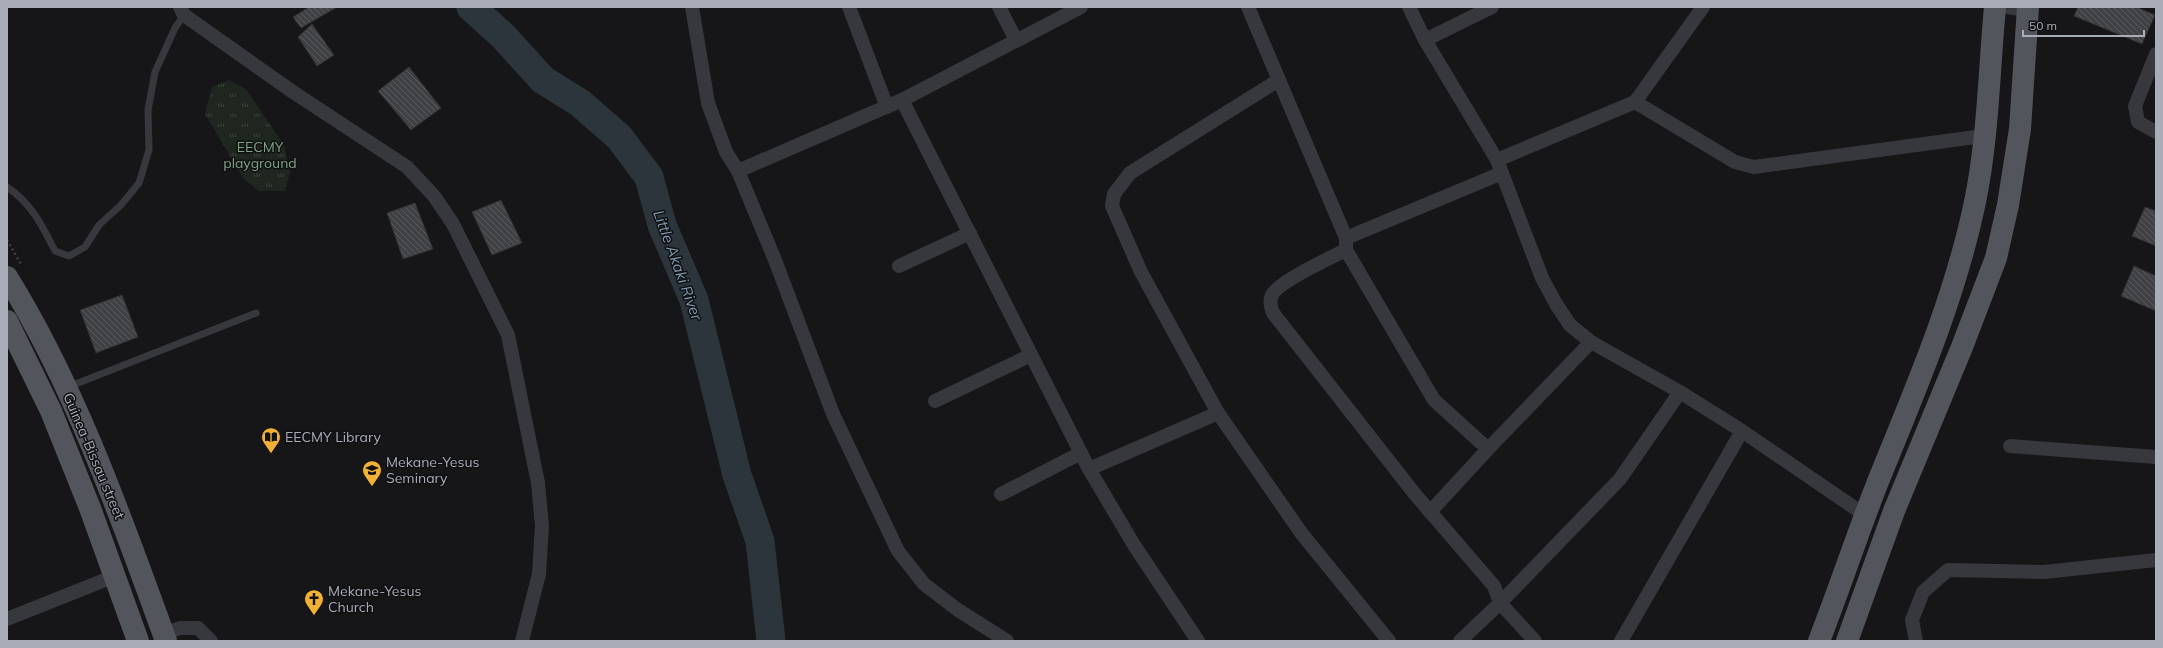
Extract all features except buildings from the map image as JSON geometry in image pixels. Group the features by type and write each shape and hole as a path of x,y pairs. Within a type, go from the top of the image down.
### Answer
{"main road":[{"path":"1819,641 1865,515 1932,347 1962,256 1975,201 1984,136 1995,7"},
{"path":"1847,641 1894,511 1962,347 1996,258 2008,205 2020,129 2021,8"},
{"name":"Guinea-Bissau street","path":"7,277 66,388 127,536 165,638"},
{"path":"8,327 51,411 115,576 138,641"}],"street":[{"path":"692,7 708,103 726,152 738,171 833,414 898,551 924,584 958,610 1007,641"},
{"path":"849,7 887,107"},
{"path":"999,7 1016,40"},
{"path":"738,171 902,100 1081,7"},
{"path":"1248,7 1346,244 1434,400 1488,449"},
{"path":"1409,7 1425,40 1500,166 1542,278 1570,325 1591,342 1680,392 1742,431 1865,515"},
{"path":"1425,40 1492,7"},
{"path":"1535,641 1500,603 1494,586 1430,512 1273,313 1270,303 1272,294 1281,284 1346,244 1500,166 1635,102 1703,7"},
{"path":"182,11 292,92 407,167 434,196 453,224 508,335 538,483 542,526 539,574 522,641"},
{"path":"2156,54 2135,106 2138,122 2156,132"},
{"path":"1279,80 1130,173 1114,194 1112,206 1141,272 1218,413 1302,534 1389,641"},
{"path":"902,100 1061,412 1080,453 1134,544 1198,641"},
{"path":"1635,102 1735,162 1754,167 1984,136"},
{"path":"899,266 970,233"},
{"path":"1430,512 1488,449 1591,342"},
{"path":"935,401 1031,355"},
{"path":"1460,641 1500,603 1620,479 1680,392"},
{"path":"1089,469 1218,413"},
{"path":"1621,641 1742,431"},
{"path":"2010,446 2156,457"},
{"path":"1001,494 1080,453"},
{"path":"1916,641 1912,620 1924,592 1948,570 2044,572 2156,560"},
{"path":"7,619 115,576"},
{"path":"165,638 180,628 198,628 210,641"}],"lane":[{"path":"7,187 19,195 33,210 55,251 69,256 85,247 99,225 121,205 139,183 149,150 148,110 155,72 182,11"},
{"path":"66,388 256,314"}],"green space":[{"name":"EECMY playground","path":"229,80 246,89 284,145 290,172 285,191 259,191 244,179 205,114 212,87"}],"waterway":[{"name":"Little Akaki River","path":"471,7 503,36 543,80 580,103 619,137 649,177 662,225 694,300 737,475 760,541 771,641"}],"place":[{"name":"EECMY Library","path":"271,454"},
{"name":"Mekane-Yesus Seminary","path":"372,487"},
{"name":"Mekane-Yesus Church","path":"314,616"}]}
